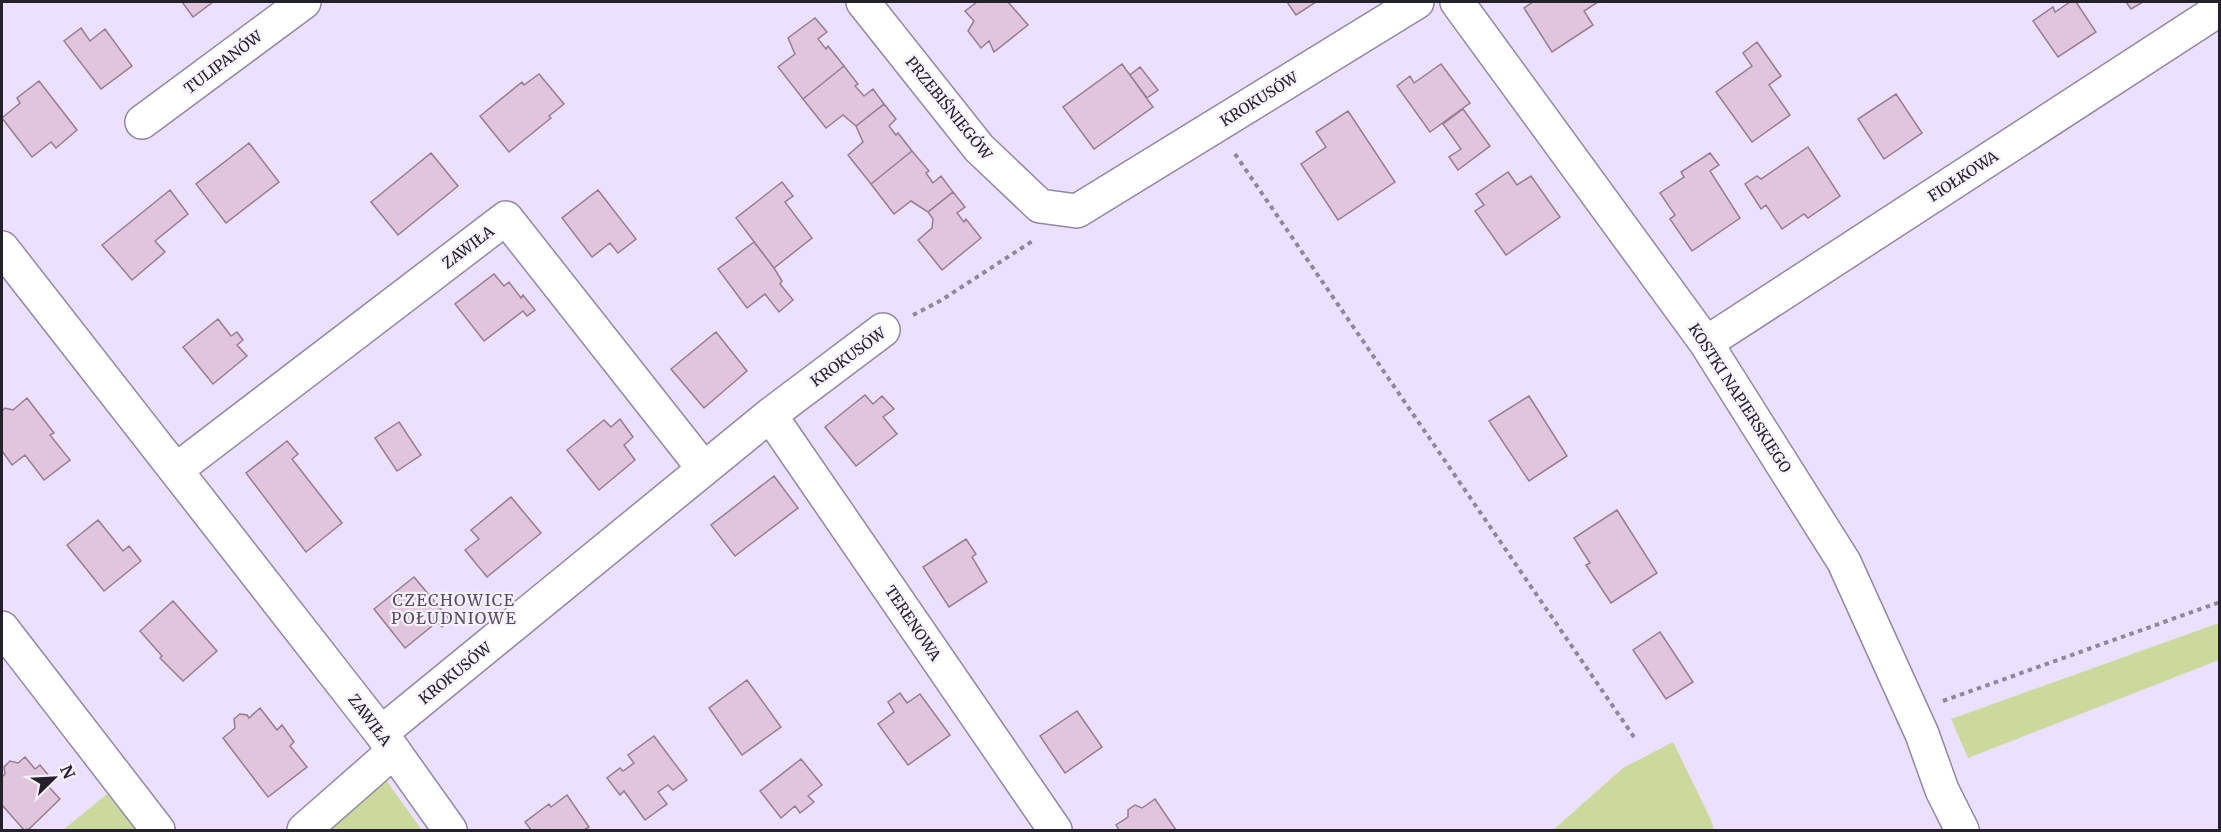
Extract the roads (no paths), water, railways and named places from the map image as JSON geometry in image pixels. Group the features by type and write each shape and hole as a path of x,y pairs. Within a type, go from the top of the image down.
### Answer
{"street":[{"name":"TULIPANÓW","path":"142,122 304,2"},
{"name":"PRZEBIŚNIEGÓW","path":"863,2 979,148 1040,206 1077,211"},
{"name":"KROKUSÓW","path":"1077,211 1417,2"},
{"name":"KOSTKI NAPIERSKIEGO","path":"1457,2 1706,343 1844,562 1922,734 1942,790 1962,831"},
{"name":"FIOŁKOWA","path":"1706,343 2220,9"},
{"name":"ZAWIŁA","path":"176,470 506,218 704,469"},
{"name":"ZAWIŁA","path":"2,248 388,742 450,831"},
{"name":"KROKUSÓW","path":"304,831 388,742 704,469 770,415 883,330"},
{"name":"TERENOWA","path":"770,415 1055,831"},
{"path":"2,628 158,831"}],"district":[{"name":"CZECHOWICE POŁUDNIOWE","path":"454,609"}]}
